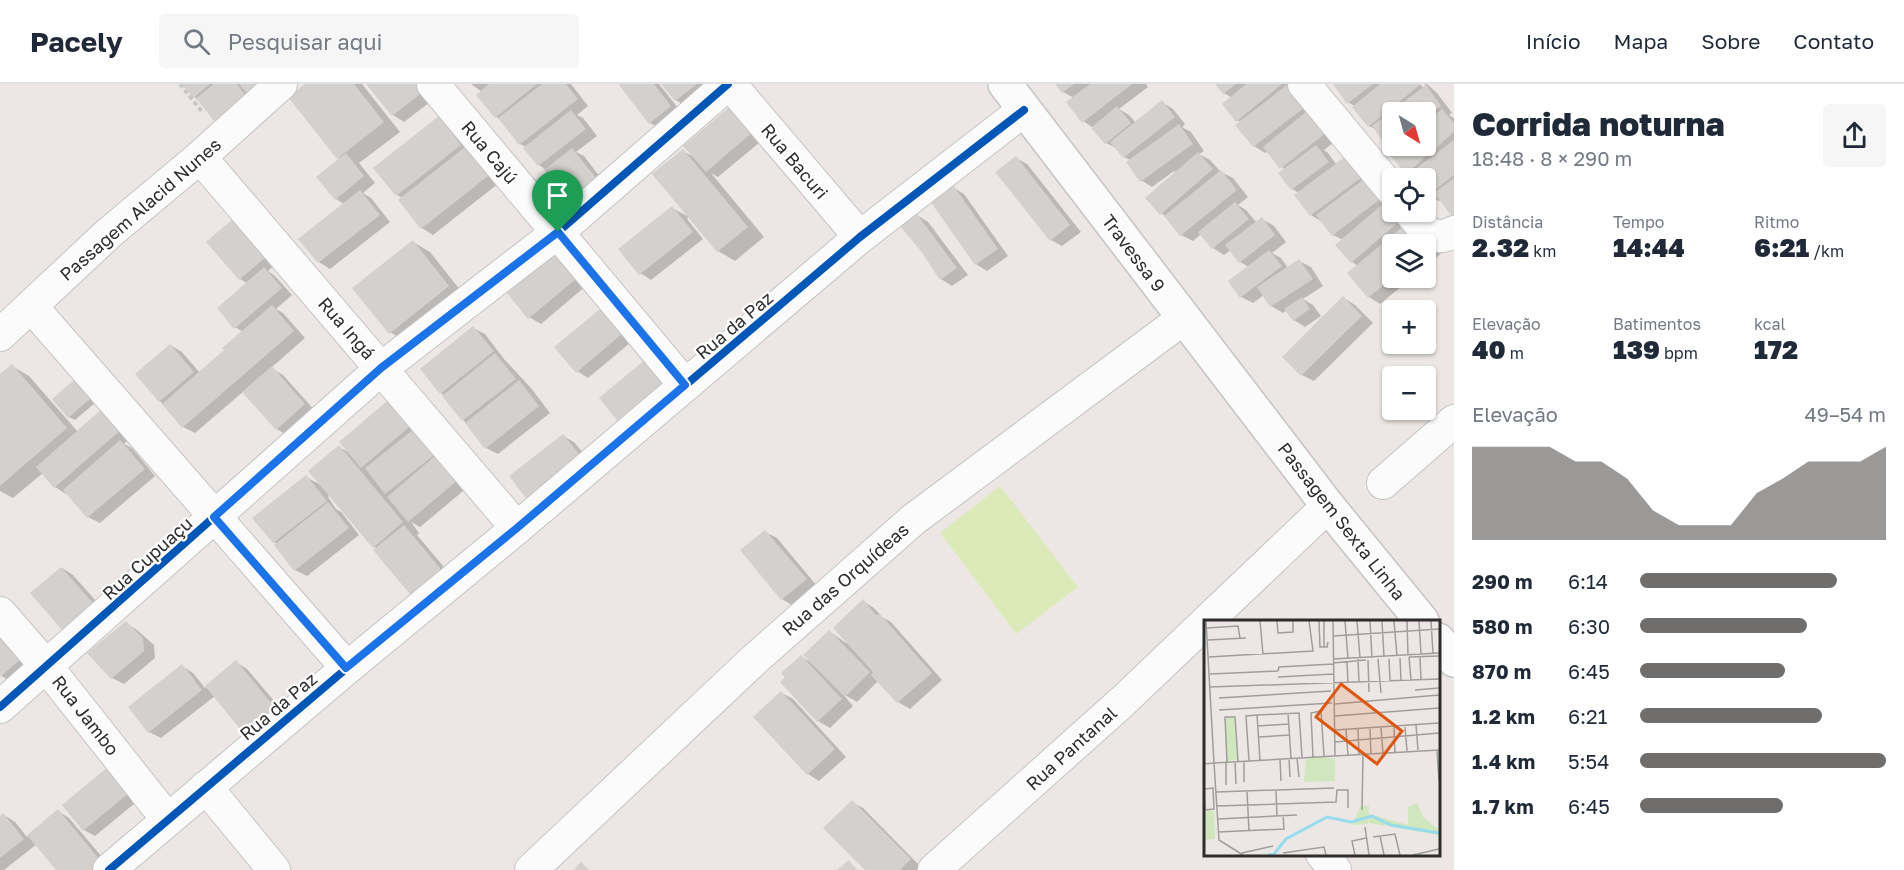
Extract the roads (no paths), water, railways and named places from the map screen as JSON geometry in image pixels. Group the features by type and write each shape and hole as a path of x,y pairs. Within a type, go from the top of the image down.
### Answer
{"street":[{"name":"Passagem Alacid Nunes","path":"0,334 109,233 281,84"},
{"name":"Rua Cajú","path":"432,84 685,385"},
{"name":"Rua Cupuaçu","path":"0,707 381,368 558,232 729,84"},
{"name":"Rua Bacuri","path":"729,84 860,237"},
{"name":"Travessa 9","path":"1005,84 1263,421"},
{"path":"1304,84 1382,178"},
{"name":"Rua da Paz","path":"109,870 860,237 1024,110"},
{"name":"Rua Ingá","path":"211,147 381,368 517,528"},
{"path":"31,306 346,668"},
{"name":"Rua das Orquídeas","path":"531,870 755,658 914,519 1184,318"},
{"name":"Passagem Sexta Linha","path":"1263,421 1328,506 1421,620"},
{"path":"1383,483 1454,422"},
{"name":"Rua Pantanal","path":"1208,620 1328,506"},
{"name":"Rua Jambo","path":"0,613 47,667 168,820"},
{"name":"Rua Pantanal","path":"934,870 1113,710 1204,624"},
{"path":"1439,642 1454,660"},
{"path":"206,787 274,870"},
{"path":"1323,855 1335,870"}]}
